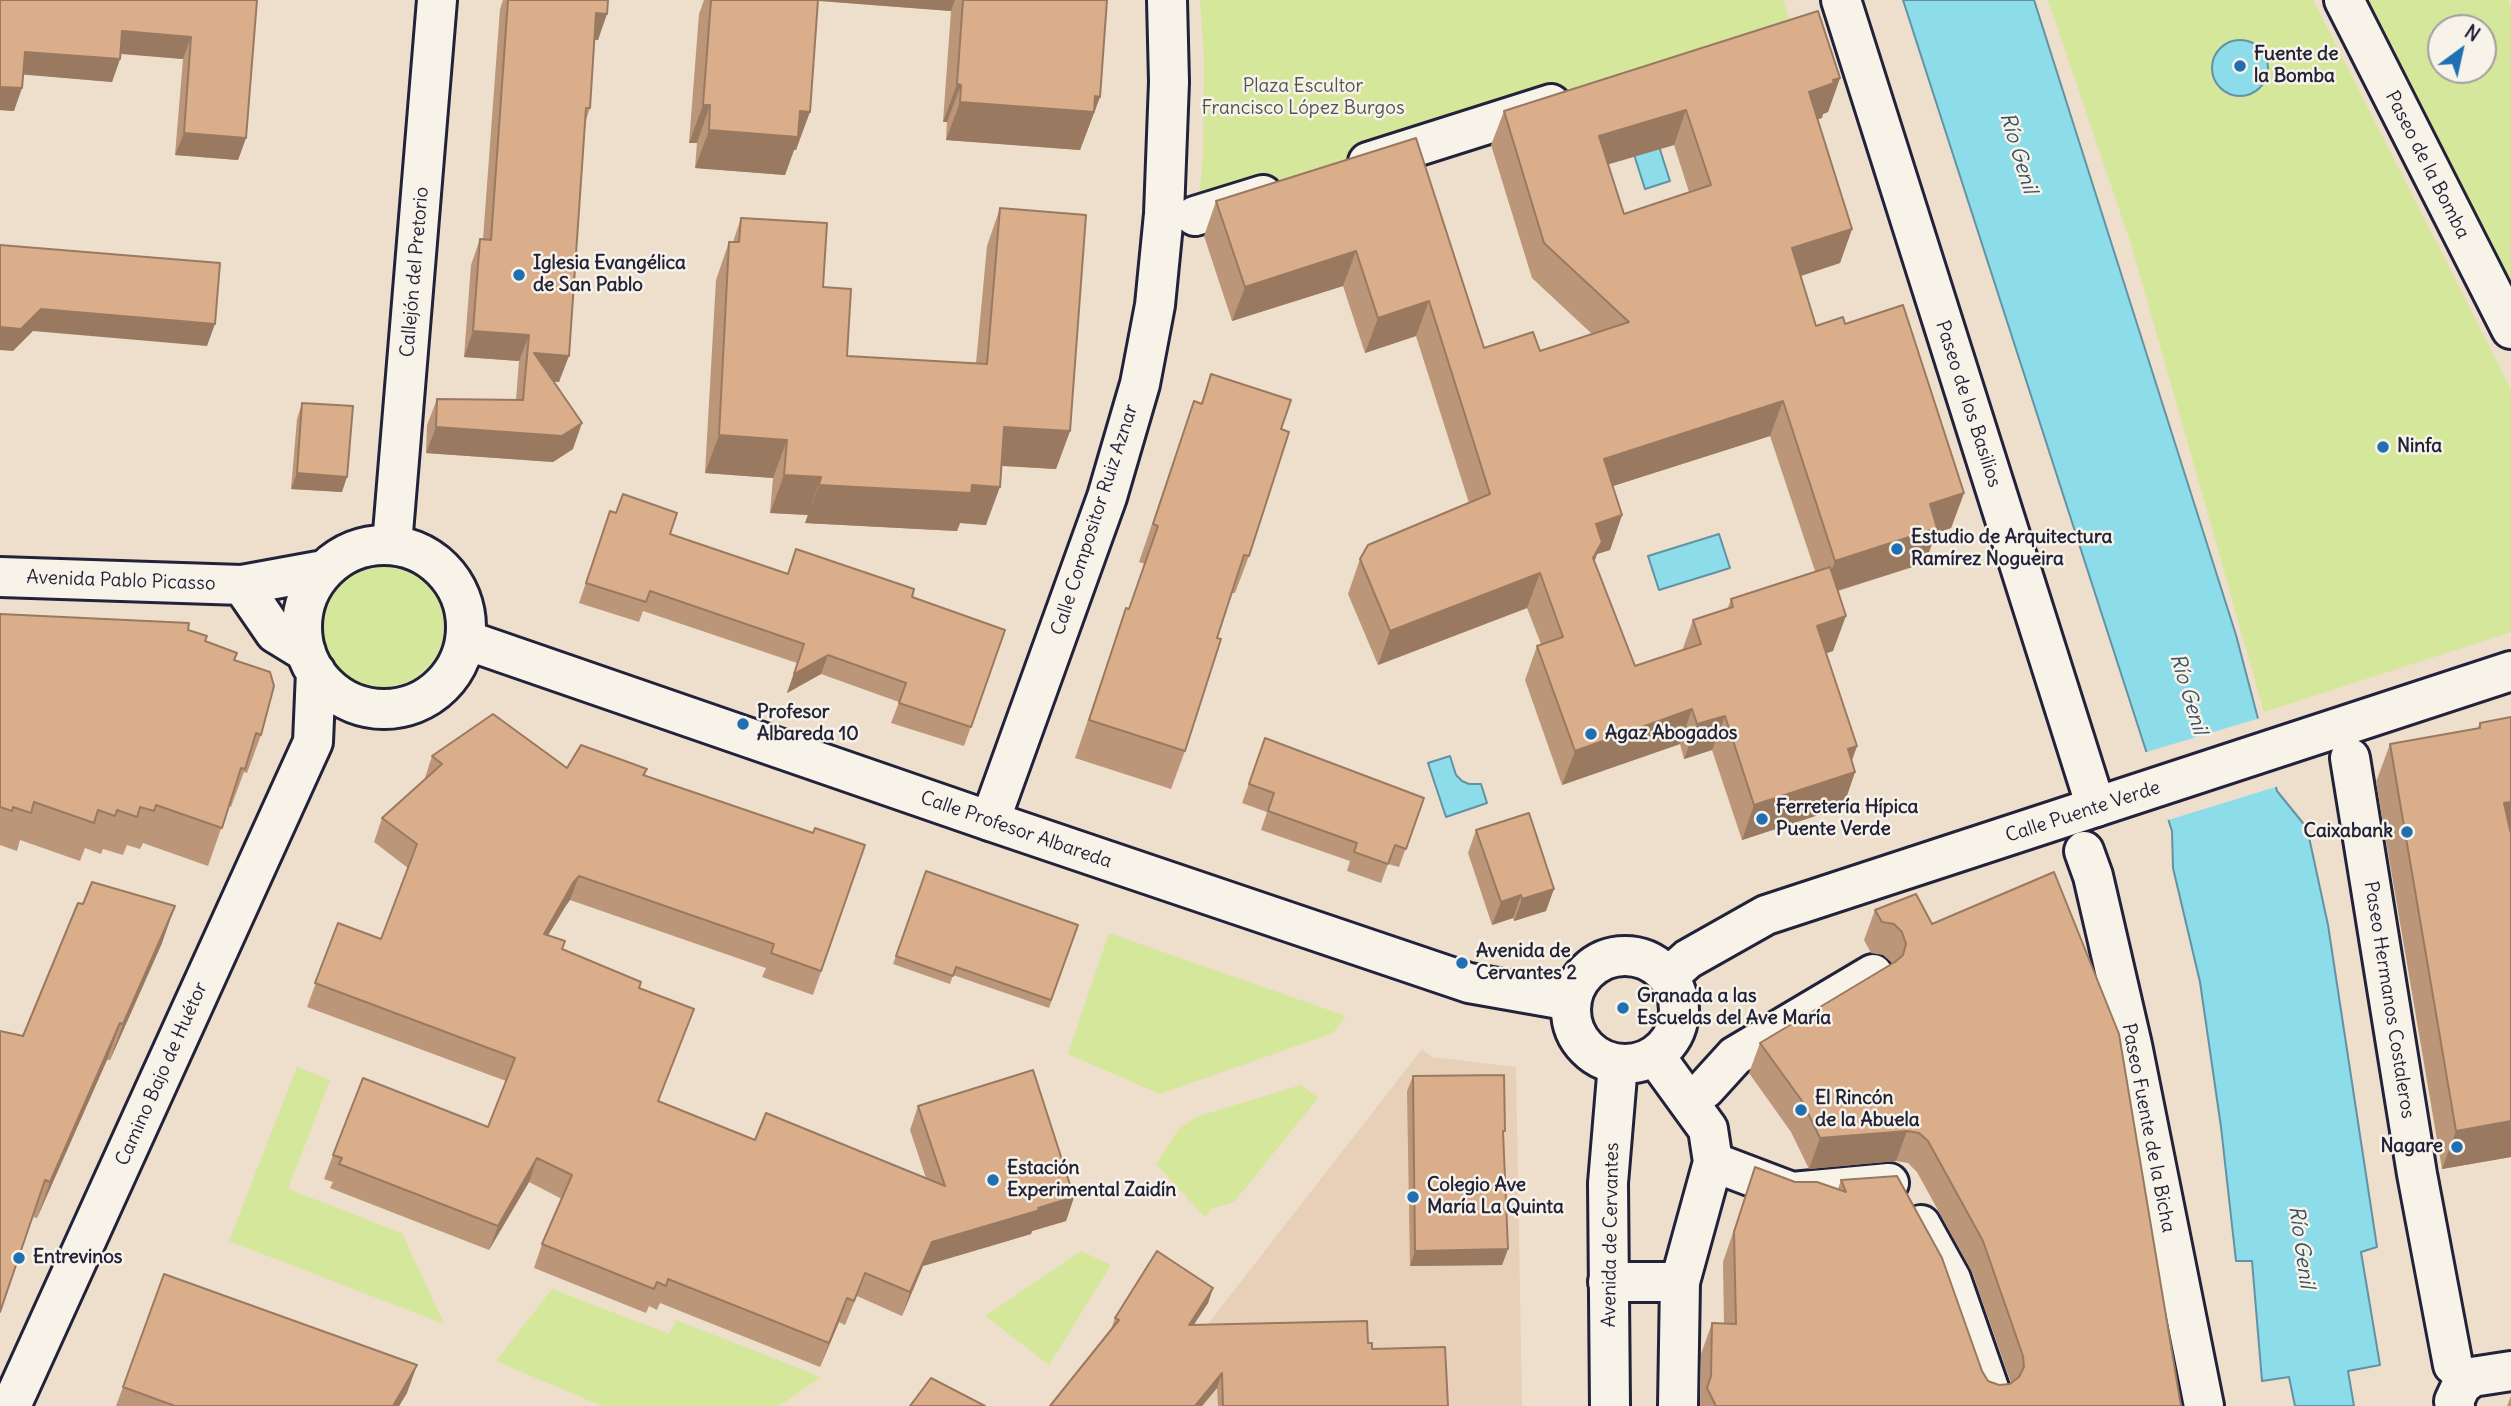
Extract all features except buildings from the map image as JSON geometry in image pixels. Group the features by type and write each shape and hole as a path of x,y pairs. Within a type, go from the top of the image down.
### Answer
{"main road":[{"name":"Callejón del Pretorio","path":"392,545 437,0"},
{"name":"Calle Compositor Ruiz Aznar","path":"990,821 1107,497 1140,384 1156,305 1164,214 1169,44 1167,0"},
{"name":"Paseo de los Basilios","path":"1841,0 2096,807"},
{"name":"Paseo de la Bomba","path":"2344,0 2511,329"},
{"path":"1341,170 1585,93"},
{"path":"1195,216 1301,183"},
{"path":"392,545 413,550 432,560 450,579 462,600 466,640 453,671 438,689 414,703 391,709 370,707 338,694 311,662 302,626 309,593 324,570 344,554 369,546 392,545"},
{"name":"Avenida Pablo Picasso","path":"0,578 242,585 324,570"},
{"name":"Avenida Pablo Picasso","path":"242,585 275,633 311,662"},
{"name":"Calle Profesor Albareda","path":"466,640 1469,983 1571,1001"},
{"name":"Camino Bajo de Huétor","path":"11,1406 313,742 311,662"},
{"name":"Calle Puente Verde","path":"1668,977 1688,959 1766,915 2511,671"},
{"path":"313,742 370,707"},
{"name":"Paseo Hermanos Costaleros","path":"2350,758 2417,1174 2456,1386"},
{"name":"Paseo Fuente de la Bicha","path":"2084,851 2093,876 2132,1045 2204,1406"},
{"path":"1620,956 1637,957 1654,964 1668,977 1677,997 1679,1019 1670,1039 1655,1056 1637,1063 1618,1064 1591,1053 1581,1043 1574,1030 1571,1001 1575,987 1593,965 1620,956"},
{"path":"1705,1089 1735,1056 1873,974"},
{"path":"1655,1056 1707,1129 1713,1163 1680,1282 1678,1406"},
{"name":"Avenida de Cervantes","path":"1610,1406 1608,1183 1618,1064"},
{"path":"1713,1163 1792,1192 1898,1183 1951,1279 1991,1394"},
{"path":"1608,1282 1680,1282"},
{"path":"2456,1386 2472,1377 2511,1371"}],"shaded area":[{"name":"Colegio Ave María La Quinta","path":"1422,1049 1432,1057 1516,1067 1522,1406 1144,1406"}],"green space":[{"name":"Plaza Escultor Francisco López Burgos","path":"1200,0 1783,0 1796,40 1196,235 1203,155 1204,58"},
{"path":"2048,0 2313,0 2511,389 2511,632 2264,712 2132,247"},
{"path":"2368,0 2508,0 2511,5 2511,282"},
{"path":"383,565 406,569 426,583 440,603 444,626 440,649 426,669 406,683 383,687 360,683 340,669 326,649 322,626 326,603 340,583 360,569"},
{"path":"1109,933 1346,1016 1333,1033 1160,1094 1068,1054"},
{"path":"297,1067 330,1080 288,1189 402,1233 444,1324 229,1241"},
{"path":"1301,1085 1318,1098 1234,1202 1211,1209 1205,1217 1156,1164 1178,1130 1196,1117"},
{"path":"1081,1251 1111,1265 1049,1365 985,1316"},
{"path":"552,1289 669,1334 676,1320 821,1377 779,1406 602,1406 496,1361"}],"water":[{"name":"Río Genil","path":"1903,0 2034,0 2236,635 2277,791 2307,828 2328,925 2377,1247 2361,1252 2380,1365 2348,1371 2354,1406 2295,1406 2289,1377 2262,1381 2252,1261 2236,1261 2221,1127 2200,982 2173,868 2172,831"},
{"name":"Fuente de la Bomba","path":"2240,40 2251,42 2260,48 2266,57 2266,79 2260,88 2251,94 2240,96 2229,94 2220,88 2214,79 2212,68 2214,57 2220,48 2229,42"},
{"path":"1656,137 1670,181 1645,189 1631,145"},
{"path":"1719,534 1730,568 1659,590 1648,556"},
{"path":"1450,756 1456,775 1462,781 1481,784 1487,803 1446,817 1428,763"}],"pier":[{"path":"2260,718 2279,786 2165,821 2143,753"}],"place":[{"name":"Fuente de la Bomba","path":"2240,66"},
{"name":"Iglesia Evangélica de San Pablo","path":"519,275"},
{"name":"Ninfa","path":"2383,447"},
{"name":"Estudio de Arquitectura Ramírez Nogueira","path":"1897,549"},
{"name":"Profesor Albareda 10","path":"743,724"},
{"name":"Agaz Abogados","path":"1591,734"},
{"name":"Ferretería Hípica Puente Verde","path":"1762,819"},
{"name":"Caixabank","path":"2407,832"},
{"name":"Avenida de Cervantes 2","path":"1462,963"},
{"name":"Granada a las Escuelas del Ave María","path":"1623,1008"},
{"name":"El Rincón de la Abuela","path":"1801,1110"},
{"name":"Nagare","path":"2457,1147"},
{"name":"Estación Experimental Zaidín","path":"993,1180"},
{"name":"Colegio Ave María La Quinta","path":"1413,1197"},
{"name":"Entrevinos","path":"19,1258"}]}
